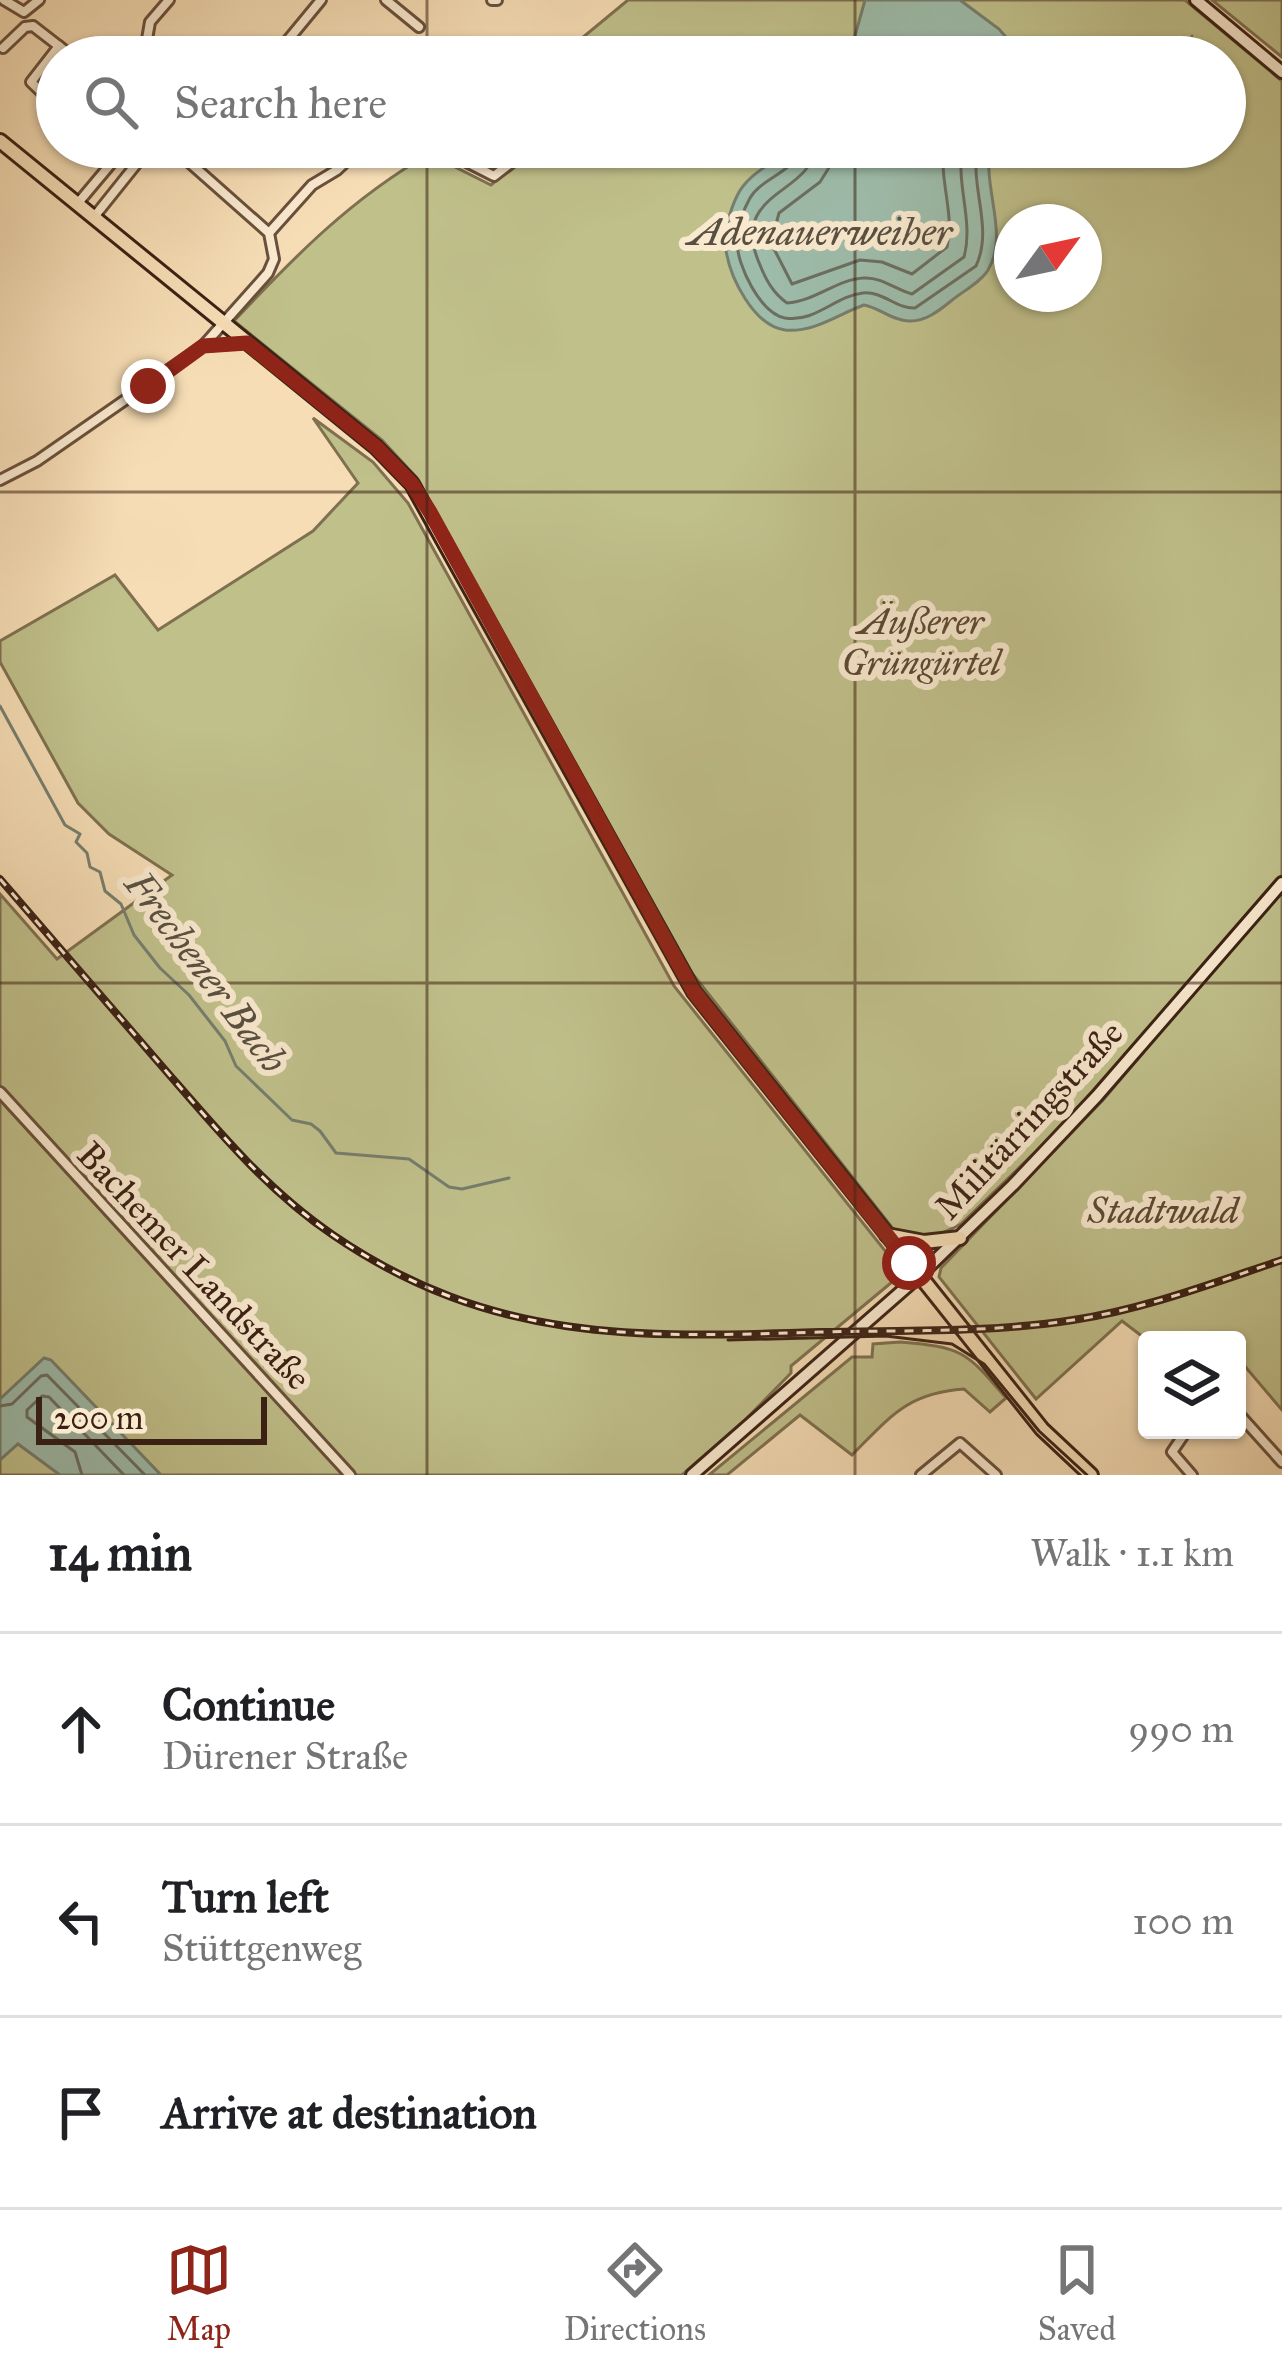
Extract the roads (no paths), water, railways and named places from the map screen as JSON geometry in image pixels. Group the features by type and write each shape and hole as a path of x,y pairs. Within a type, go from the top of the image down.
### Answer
{"main road":[{"path":"1196,0 1238,36"},
{"path":"1246,42 1282,73"},
{"path":"0,141 376,447 412,484 694,992 1042,1429 1091,1475"},
{"name":"Militärringstraße","path":"692,1475 959,1238 1069,1127 1282,883"},
{"path":"887,1235 924,1242 959,1238"}],"street":[{"path":"4,0 24,12 39,0"},
{"path":"148,36 150,22 169,0"},
{"path":"386,0 419,28"},
{"path":"292,36 316,7"},
{"path":"4,48 28,26 47,36"},
{"path":"78,203 108,168"},
{"path":"94,217 134,168"},
{"path":"0,480 37,461 203,346 268,273 274,259 269,233 195,168"},
{"path":"269,233 312,185 338,168"},
{"path":"102,175 117,188"},
{"path":"203,346 247,343"},
{"name":"Bachemer Landstraße","path":"0,1092 350,1475"},
{"path":"1246,1422 1282,1462"},
{"path":"1181,1439 1172,1452 1192,1475"},
{"path":"921,1475 960,1444 996,1475"}],"water":[{"path":"865,0 960,0 1005,36 855,36"},
{"name":"Adenauerweiher","path":"764,168 989,168 994,256 976,282 921,320 903,320 864,305 806,329 785,330 754,310 728,261 725,237 742,188"},
{"path":"44,1358 161,1475 60,1475 18,1444 0,1460 0,1399"}],"waterway":[{"name":"Frechener Bach","path":"0,706 65,825 80,834 76,842 87,853 90,867 100,872 105,891 121,904 134,935 225,1041 236,1066 292,1120 311,1124 336,1153 409,1159 449,1187 462,1189 509,1178"}],"tram line":[{"path":"728,1340 886,1336 952,1344 984,1364 1039,1431 1087,1475"}],"railway":[{"path":"0,879 221,1133 285,1198 333,1235 392,1270 450,1297 509,1315 568,1326 689,1335 1010,1327 1126,1309 1282,1260"}],"park label":[{"name":"Äußerer Grüngürtel","path":"921,642"},
{"name":"Stadtwald","path":"1163,1211"}]}
